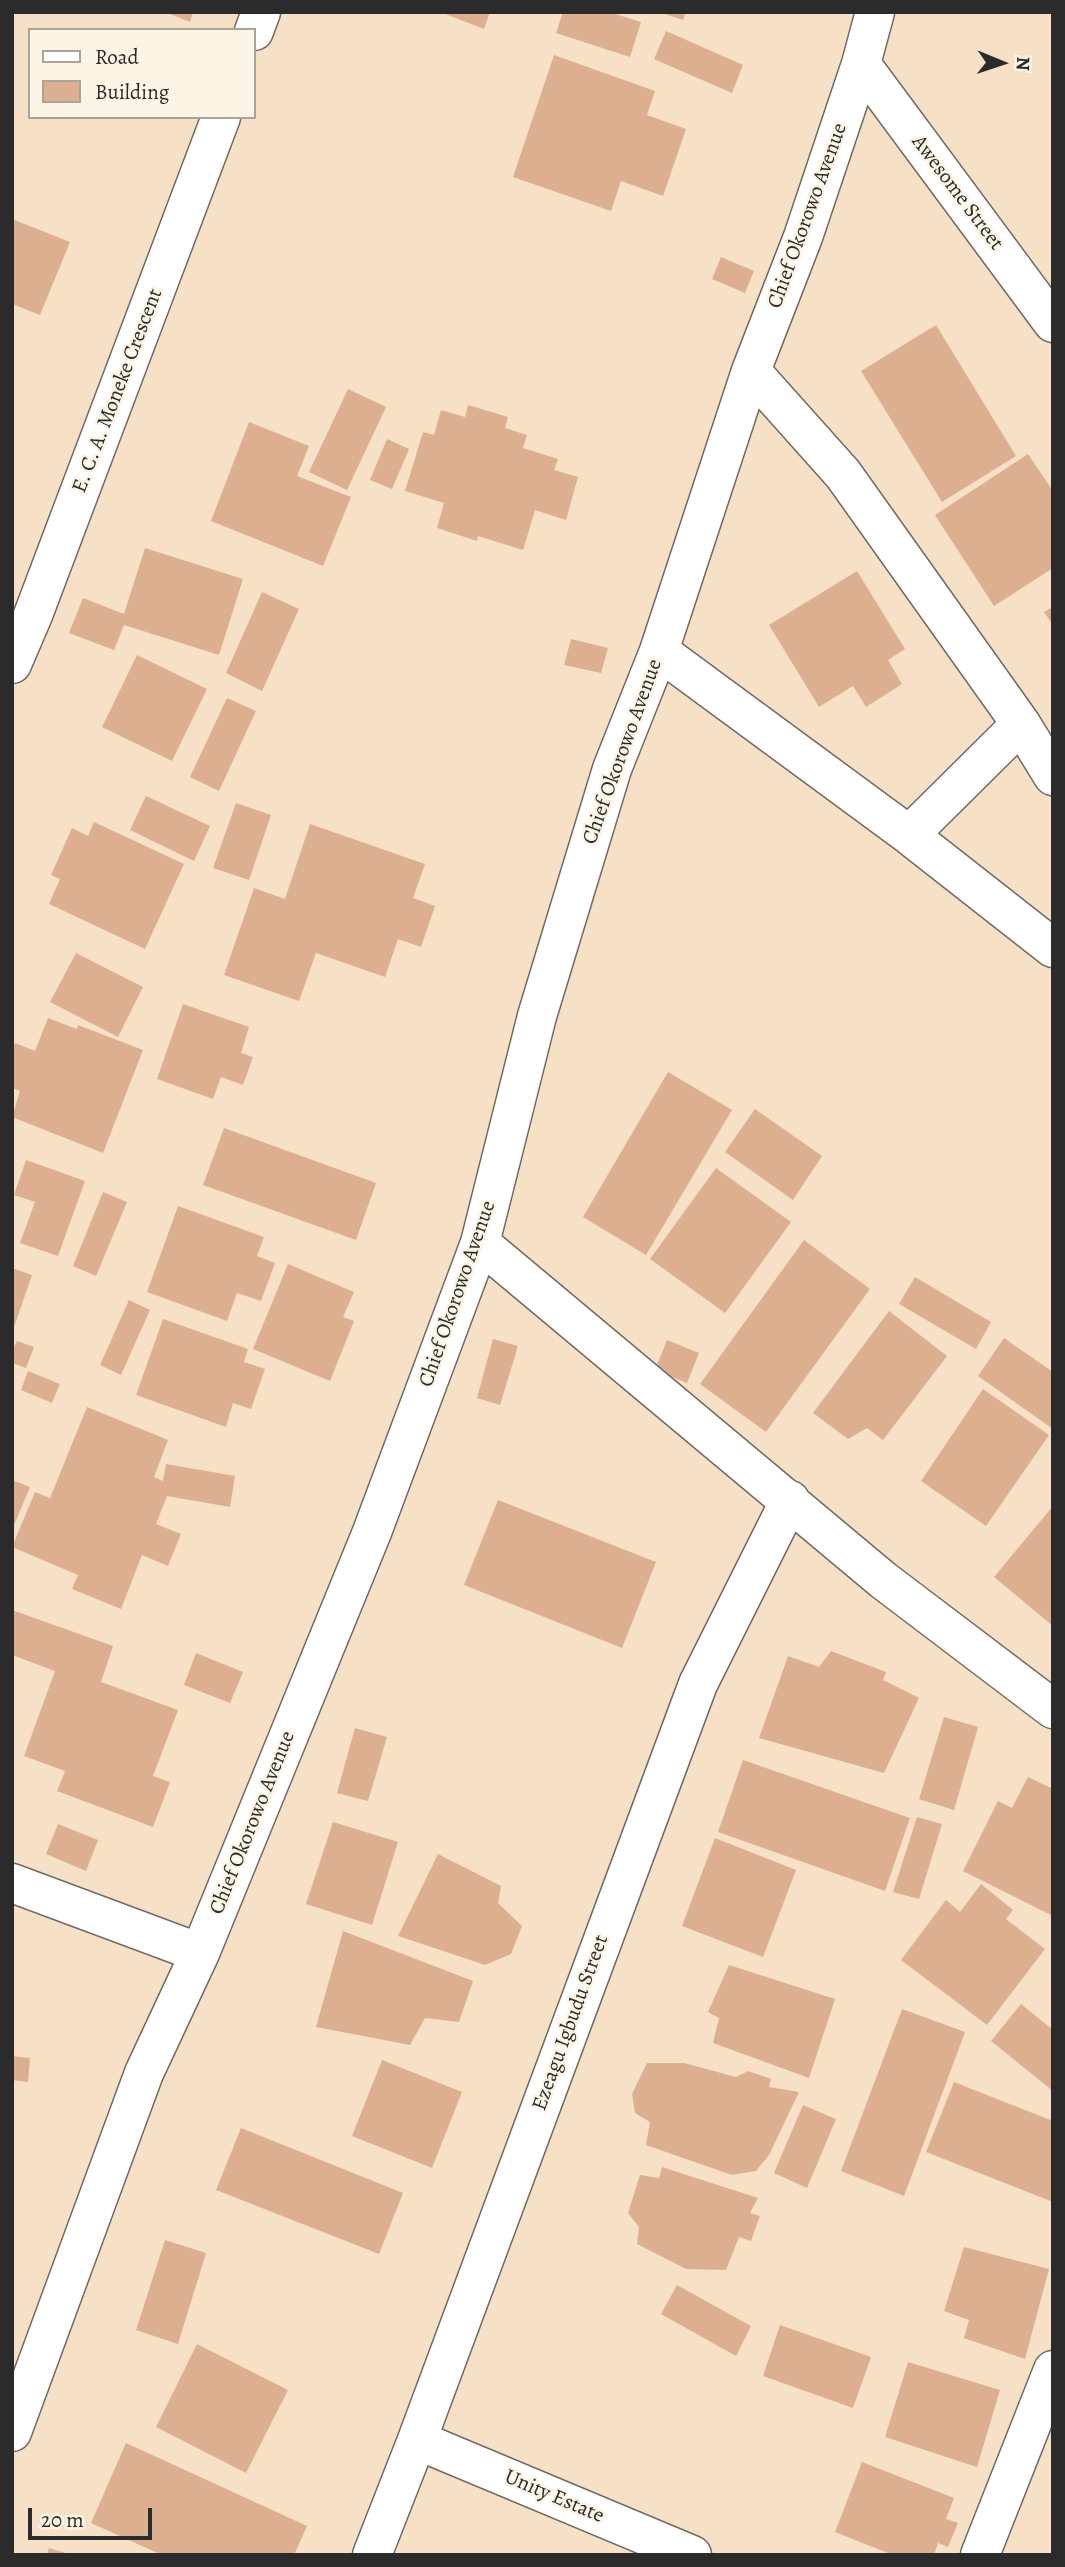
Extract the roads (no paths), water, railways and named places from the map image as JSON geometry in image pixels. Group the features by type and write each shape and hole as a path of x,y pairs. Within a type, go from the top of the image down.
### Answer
{"street":[{"name":"Chief Okorowo Avenue","path":"12,2432 144,2073 200,1953 372,1532 480,1244 537,1016 612,769 659,650 751,372 803,237 861,64 875,12"},
{"name":"Awesome Street","path":"861,64 1053,323"},
{"name":"E. C. A. Moneke Crescent","path":"12,664 33,615 220,119"},
{"path":"751,372 844,474 1021,724 1053,776"},
{"path":"659,650 909,835 1053,948"},
{"path":"909,835 1021,724"},
{"path":"480,1244 883,1580 1053,1709"},
{"name":"Ezeagu Igbudu Street","path":"372,2555 698,1684 790,1500"},
{"path":"12,1883 200,1953"},
{"path":"980,2555 1053,2370"},
{"name":"Unity Estate","path":"417,2440 692,2555"}]}
